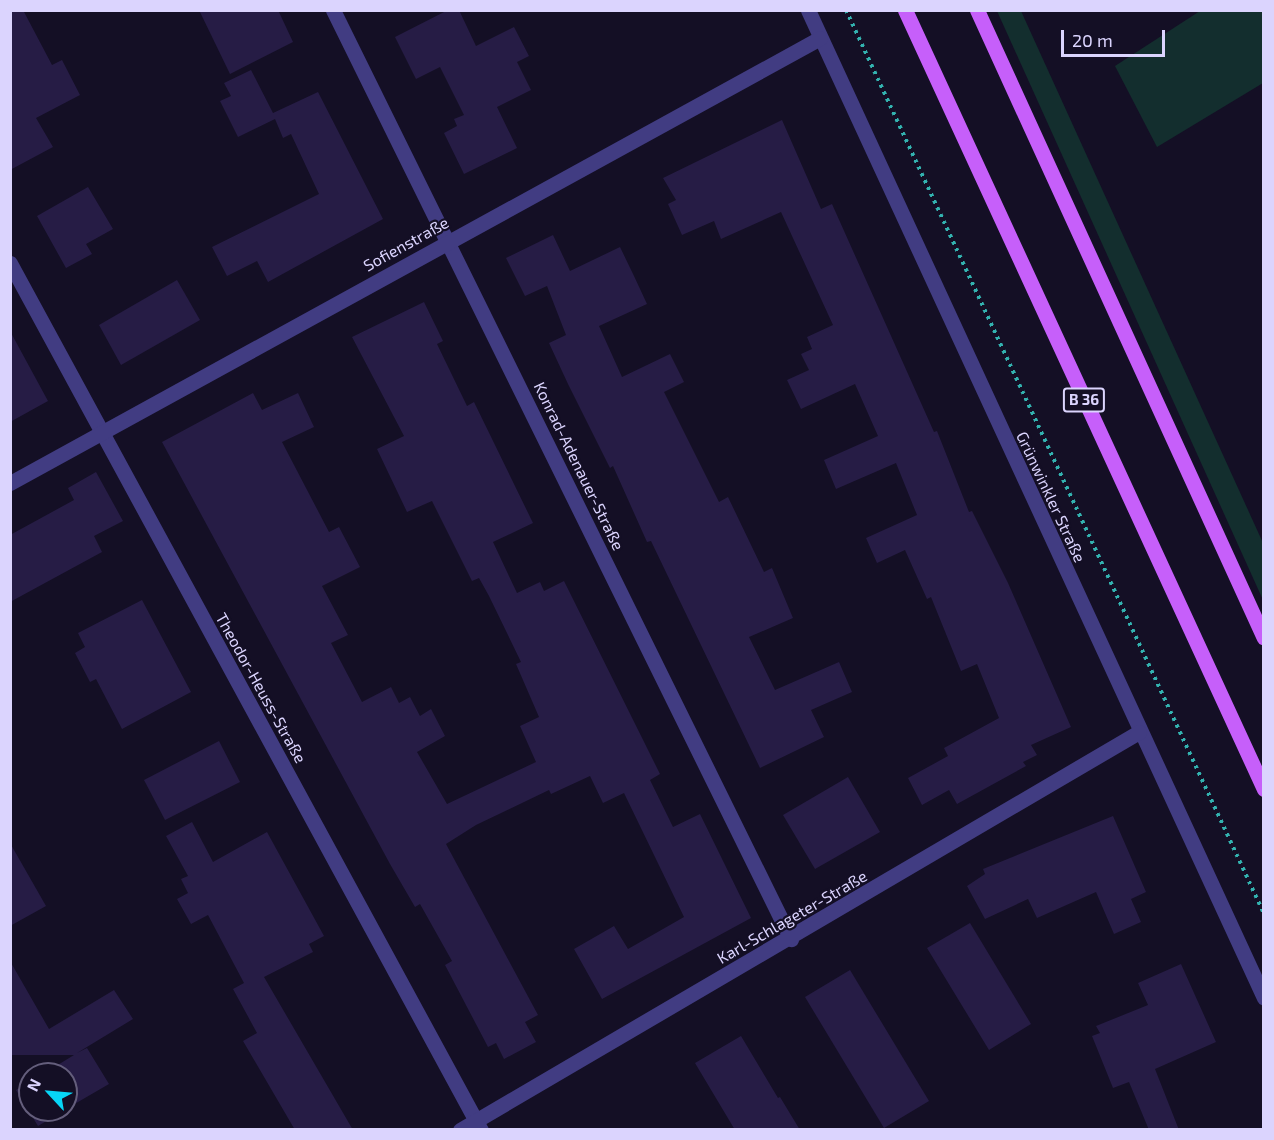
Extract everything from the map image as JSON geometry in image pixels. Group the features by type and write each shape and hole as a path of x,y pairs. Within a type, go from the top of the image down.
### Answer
{"main road":[{"name":"B 36","path":"905,10 1263,789"},
{"path":"977,10 1263,638"}],"street":[{"name":"Konrad-Adenauer-Straße","path":"333,10 791,939"},
{"name":"Grünwinkler Straße","path":"808,10 1263,998"},
{"name":"Sofienstraße","path":"10,483 820,38"},
{"name":"Theodor-Heuss-Straße","path":"10,263 478,1125"},
{"name":"Karl-Schlageter-Straße","path":"460,1130 478,1125 1139,732"}],"path":[{"path":"846,10 1263,914"}],"green space":[{"path":"997,11 1021,11 1263,543 1263,600"},
{"path":"1200,11 1263,11 1263,83 1157,147 1115,66"}],"building":[{"path":"10,10 23,10 52,65 62,60 80,95 36,118 53,147 10,170"},
{"path":"199,10 278,10 293,42 230,74"},
{"path":"448,10 459,10 476,46 514,27 529,56 517,62 531,90 497,107 517,148 464,174 444,133 457,126 454,119 464,115 440,67 416,79 395,37"},
{"path":"251,70 273,113 318,92 383,219 268,282 257,261 227,276 212,247 319,194 291,134 283,138 275,119 238,137 220,101 231,96 224,83"},
{"path":"782,120 821,209 832,204 934,432 937,431 969,512 972,511 1008,583 1071,727 1031,745 1037,755 1023,762 1026,766 957,804 949,790 922,805 908,778 948,756 944,748 999,718 977,664 961,671 931,597 927,599 905,550 877,563 866,538 917,515 896,463 836,489 824,460 878,436 855,384 801,409 787,380 809,370 801,354 812,349 807,337 833,325 781,212 721,239 714,221 682,235 668,204 676,200 663,178"},
{"path":"88,187 113,229 86,244 92,254 66,268 37,216"},
{"path":"553,235 570,271 620,247 647,304 599,326 622,377 670,354 684,382 664,392 719,502 728,497 764,572 772,568 793,618 749,637 775,690 839,662 852,692 811,710 824,737 760,768 651,541 647,542 613,466 610,468 549,343 566,335 547,286 525,296 506,258"},
{"path":"177,280 200,320 121,365 99,325"},
{"path":"424,302 443,341 437,344 467,406 474,402 533,523 493,542 517,593 540,582 544,591 564,581 660,774 650,780 673,827 700,814 751,918 602,999 574,949 614,926 628,949 684,917 624,793 603,803 590,776 551,794 549,790 476,825 446,844 538,1015 525,1022 536,1042 504,1059 496,1043 488,1047 445,965 452,961 420,904 415,907 390,864 162,442 253,393 262,410 298,393 314,427 282,442 329,532 339,527 360,567 322,586 348,635 331,643 362,702 391,687 399,703 410,697 420,716 431,709 445,736 417,752 447,804 536,762 520,726 539,717 516,664 521,662 489,596 479,578 472,581 432,501 407,512 377,449 404,436 352,337"},
{"path":"10,331 48,401 10,422"},
{"path":"96,472 123,521 94,536 102,552 10,602 10,535 74,500 68,488"},
{"path":"142,600 191,692 122,729 96,679 90,682 75,653 85,647 78,633"},
{"path":"219,741 240,782 165,820 144,780"},
{"path":"848,777 880,832 815,869 783,815"},
{"path":"1113,816 1146,892 1131,899 1141,922 1114,934 1096,892 1037,918 1028,899 985,919 967,886 985,874 983,869"},
{"path":"192,822 213,862 267,832 324,936 309,944 313,952 264,977 353,1130 295,1130 243,1041 257,1033 233,989 244,983 208,915 191,924 177,899 188,893 181,879 188,876 166,836"},
{"path":"10,843 46,906 10,926"},
{"path":"970,923 1031,1024 989,1050 927,948"},
{"path":"10,961 49,1029 114,990 133,1019 77,1053 87,1048 109,1084 78,1102 78,1062 63,1062 74,1055 10,1055"},
{"path":"1181,964 1216,1042 1155,1069 1179,1130 1149,1130 1129,1082 1113,1088 1092,1036 1100,1033 1096,1026 1148,1005 1138,983"},
{"path":"850,970 929,1101 884,1128 805,997"},
{"path":"741,1036 800,1130 735,1130 695,1063"}]}
